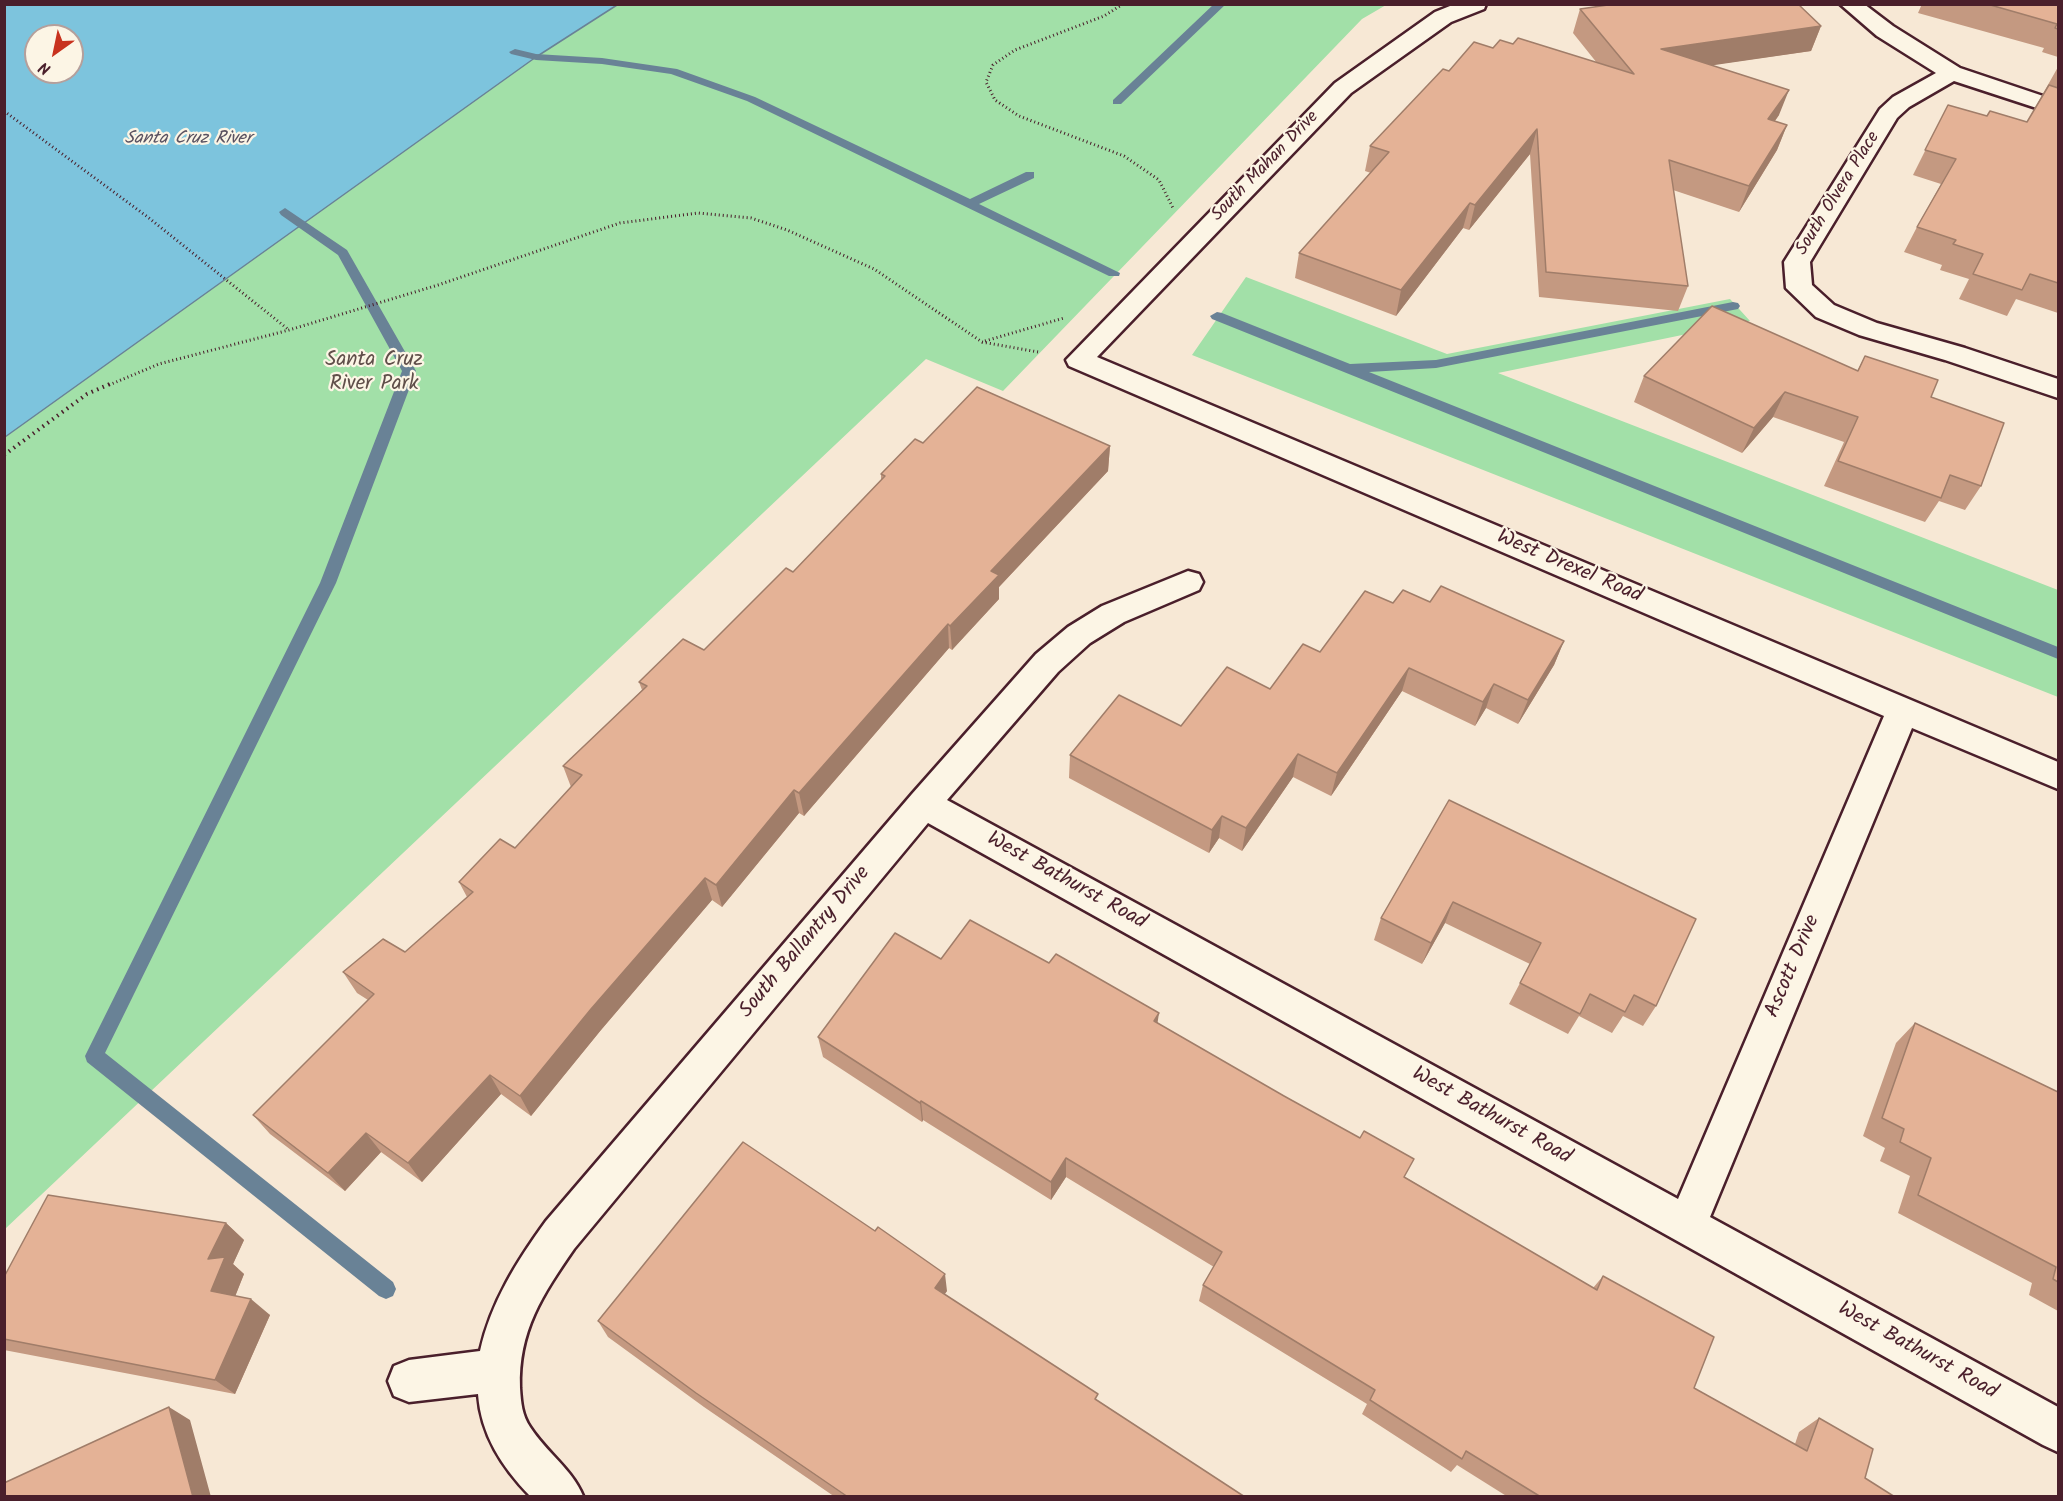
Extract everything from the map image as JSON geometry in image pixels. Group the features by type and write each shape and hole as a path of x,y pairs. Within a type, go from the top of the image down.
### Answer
{"street":[{"name":"South Mahan Drive","path":"1079,360 1342,88 1443,16 1476,4"},
{"path":"1850,4 1885,31 1952,73 2058,108"},
{"name":"South Olvera Place","path":"1952,73 1901,102 1888,114 1797,262 1799,288 1825,311 1868,329 1955,354 2058,389"},
{"name":"West Drexel Road","path":"1079,360 2058,776"},
{"name":"South Ballantry Drive","path":"561,1497 528,1463 502,1419 497,1370 508,1320 529,1277 560,1235 924,804 1047,663 1079,635 1113,614 1188,582"},
{"name":"Ascott Drive","path":"1687,1224 1903,710"},
{"name":"West Bathurst Road","path":"924,804 2058,1430"},
{"path":"409,1382 497,1370"}],"path":[{"path":"1124,4 1104,16 1015,50 993,65 986,82 995,100 1019,116 1125,156 1159,180 1174,208 1171,218"},
{"path":"4,111 79,163 188,246 289,330"},
{"path":"4,455 87,394 159,364 289,330 401,296 620,223 698,213 751,218 826,247 874,269 982,342 1079,360"},
{"path":"982,342 1066,318"}],"green space":[{"name":"Santa Cruz River Park","path":"5,5 1386,5 1362,19 1003,391 926,359 5,1229"},
{"path":"1246,277 1447,354 1730,299 1750,321 1498,373 2058,590 2058,697 1192,355"}],"water":[{"name":"Santa Cruz River","path":"5,4 617,4 536,57 5,437"}],"building":[{"path":"1607,4 1798,4 1821,26 1661,49 1789,90 1768,119 1787,125 1749,186 1669,160 1688,286 1546,272 1537,129 1475,205 1470,203 1401,290 1299,253 1389,152 1370,146 1443,69 1449,71 1474,42 1493,48 1500,40 1513,44 1518,38 1634,74 1580,9"},
{"path":"1987,4 2058,4 2058,29 2055,28 2057,24"},
{"path":"2049,85 2058,88 2058,283 2030,274 2022,290 1973,274 1983,254 1953,244 1956,240 1917,227 1956,159 1925,150 1948,105 1987,116 1990,111 2027,122"},
{"path":"1712,306 1858,371 1865,356 1938,380 1931,397 2004,423 1981,486 1950,475 1941,498 1838,461 1858,417 1785,392 1754,428 1644,376"},
{"path":"977,387 1110,446 991,571 999,575 950,626 948,624 799,793 794,790 716,885 705,878 591,1009 520,1096 490,1075 408,1163 366,1133 328,1173 253,1115 374,994 343,972 383,939 405,952 473,892 459,882 500,839 515,848 582,775 563,766 647,686 639,682 683,639 704,650 786,568 793,572 885,476 881,474 915,439 923,443"},
{"path":"1441,586 1564,641 1528,700 1494,684 1483,702 1409,668 1337,773 1298,754 1246,828 1222,816 1212,830 1070,755 1119,695 1181,726 1227,667 1270,689 1303,644 1320,652 1365,591 1393,603 1403,590 1430,602"},
{"path":"1449,800 1696,919 1656,1006 1634,995 1625,1012 1590,994 1580,1014 1520,983 1541,943 1453,902 1431,943 1381,918"},
{"path":"970,920 1049,963 1056,954 1159,1013 1154,1021 1284,1096 1360,1138 1364,1131 1414,1159 1404,1177 1597,1290 1603,1276 1714,1337 1694,1388 1807,1451 1819,1418 1873,1449 1865,1478 1895,1497 1541,1497 1466,1451 1462,1459 1370,1400 1375,1390 1203,1285 1222,1252 1066,1158 1051,1182 921,1101 920,1103 818,1037 895,933 941,959"},
{"path":"1915,1023 2058,1092 2058,1282 2053,1279 2056,1267 1918,1195 1931,1158 1900,1142 1904,1129 1882,1118"},
{"path":"743,1142 875,1231 878,1227 945,1274 935,1288 1098,1394 1095,1399 1245,1497 848,1497 696,1393 598,1321"},
{"path":"48,1195 226,1223 208,1259 225,1257 211,1291 251,1299 215,1380 4,1339 4,1277"},
{"path":"169,1407 193,1497 4,1497 4,1483"}],"waterway":[{"path":"1117,102 1221,4"},
{"path":"515,52 536,57 602,61 673,71 751,99 970,204"},
{"path":"970,204 1030,175"},
{"path":"970,204 1114,273"},
{"path":"285,212 343,253 409,371 328,583 94,1056 386,1289"},
{"path":"1353,368 1436,364 1733,306"},
{"path":"1217,316 2058,653"}]}
